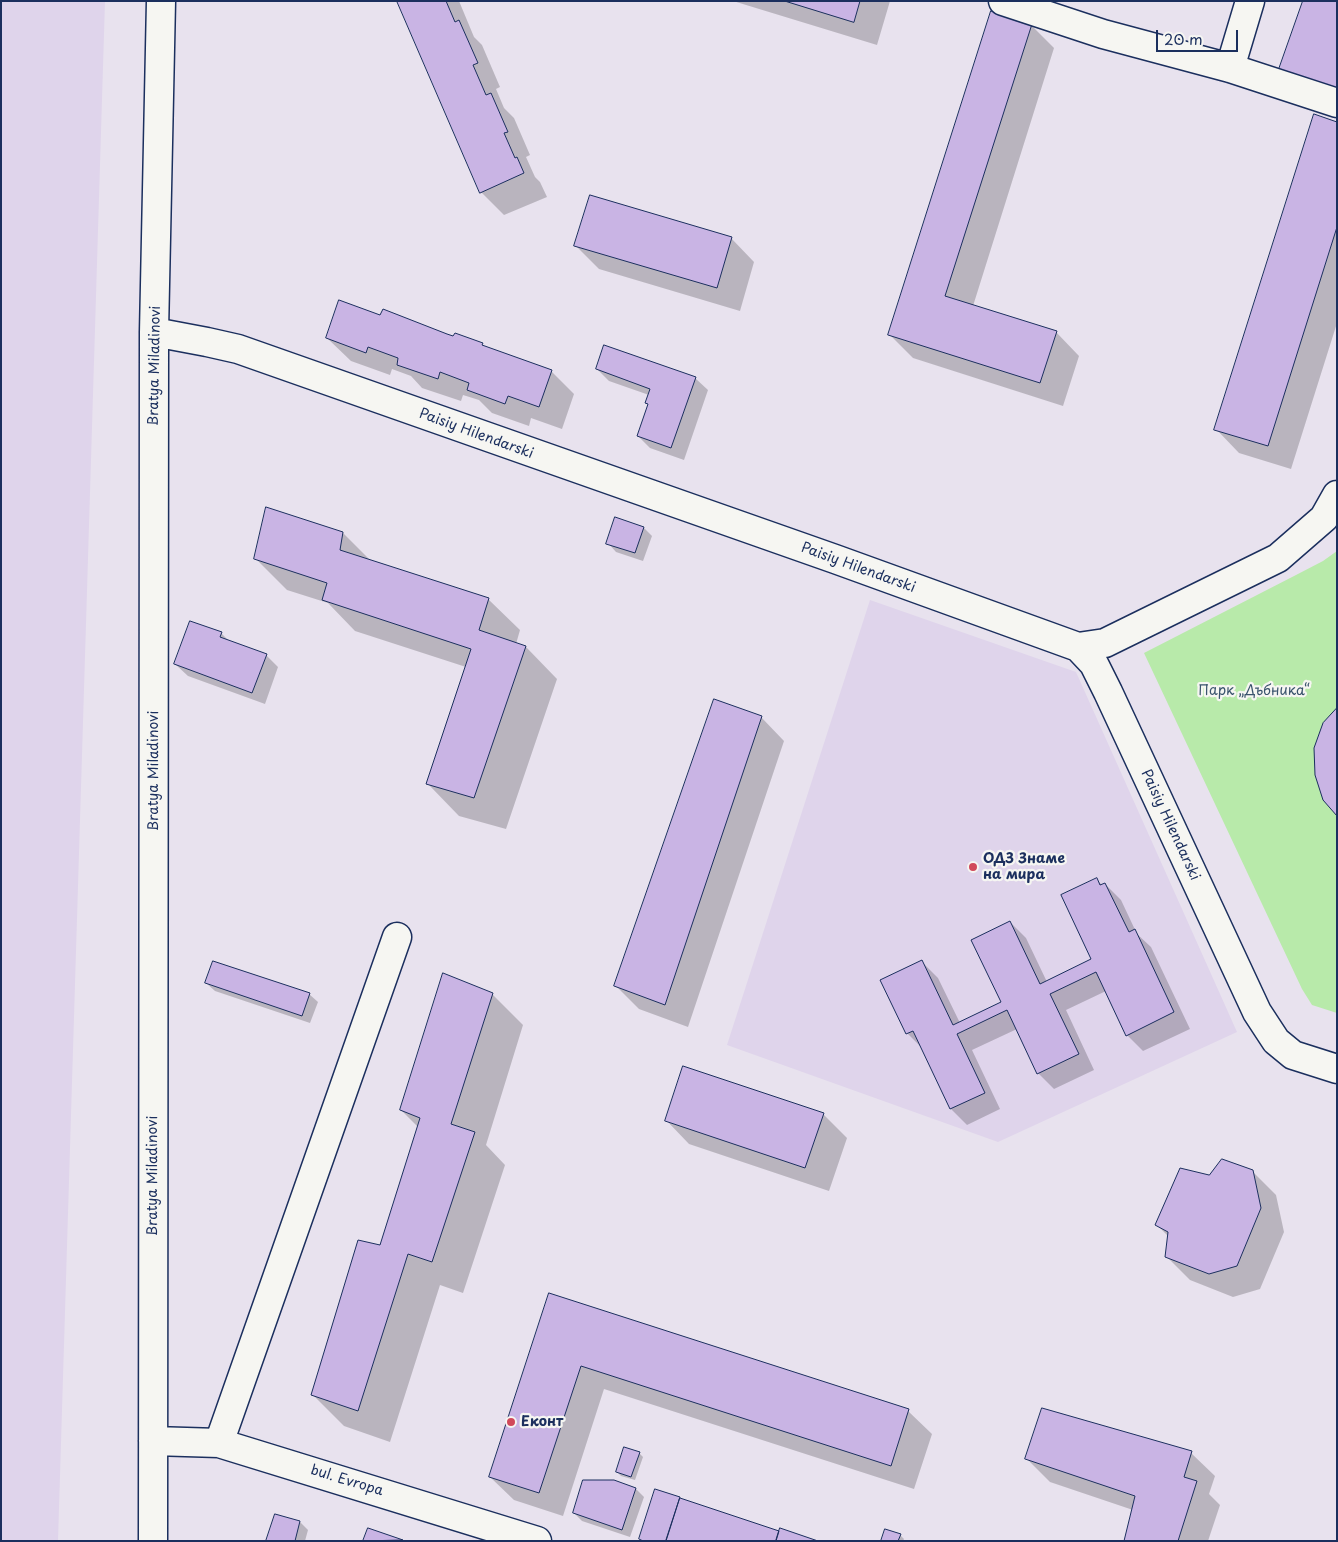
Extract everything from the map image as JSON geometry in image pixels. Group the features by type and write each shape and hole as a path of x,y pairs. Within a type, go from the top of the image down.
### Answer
{"street":[{"name":"Bratya Miladinovi","path":"153,1541 154,332 161,1"},
{"path":"1002,1 1103,34 1230,68 1337,103"},
{"path":"1230,68 1250,1"},
{"name":"Paisiy Hilendarski","path":"154,332 238,349 1078,647 1094,664 1108,692 1257,1012 1276,1041 1293,1055 1337,1068"},
{"path":"1078,647 1105,643 1278,558 1324,518 1337,495"},
{"path":"219,1442 397,937"},
{"name":"bul. Evropa","path":"153,1441 219,1442 537,1541"}],"shaded area":[{"path":"1,1 105,1 58,1541 1,1541"},
{"name":"ОДЗ Знаме на мира","path":"870,600 1076,672 1237,1032 998,1142 727,1045"}],"green space":[{"name":"Парк „Дъбника“","path":"1337,551 1337,1013 1312,1005 1302,989 1144,653 1323,561"}],"building":[{"path":"397,1 446,1 455,22 459,20 478,63 473,65 486,95 491,93 508,132 504,133 524,173 480,193"},
{"path":"785,1 860,1 854,22"},
{"path":"1303,1 1337,1 1337,87 1335,92 1278,72"},
{"path":"991,11 1032,24 945,296 1057,331 1040,383 888,335"},
{"path":"1314,114 1337,122 1337,227 1268,446 1214,430"},
{"path":"590,195 732,237 717,288 574,246"},
{"path":"339,300 380,315 383,309 447,334 453,336 455,333 483,343 482,345 552,370 539,407 508,396 505,404 467,390 469,383 440,372 438,379 397,365 398,358 368,347 366,353 326,338"},
{"path":"604,345 696,377 671,448 637,436 648,404 645,403 650,389 596,369"},
{"path":"266,507 343,532 340,550 489,598 479,630 526,646 474,798 426,784 471,649 322,600 327,583 254,559"},
{"path":"615,517 644,527 635,553 606,544"},
{"path":"190,621 222,632 220,637 267,654 252,693 174,664"},
{"path":"714,699 762,716 665,1005 614,986"},
{"path":"1337,708 1337,816 1323,800 1315,775 1314,748 1323,723"},
{"path":"1097,878 1100,885 1105,883 1129,932 1135,929 1174,1012 1126,1036 1096,972 1050,994 1079,1054 1037,1074 1007,1010 957,1034 985,1093 950,1109 913,1031 906,1034 880,980 922,960 953,1025 1001,1002 971,940 1010,921 1040,984 1091,959 1061,895"},
{"path":"213,961 310,993 302,1016 205,983"},
{"path":"443,973 493,993 451,1124 475,1132 432,1262 408,1254 358,1411 311,1395 358,1240 380,1245 420,1118 400,1110"},
{"path":"683,1066 824,1113 805,1168 665,1121"},
{"path":"1222,1159 1253,1170 1261,1208 1237,1266 1209,1274 1165,1257 1168,1232 1155,1225 1180,1168 1209,1175"},
{"path":"549,1293 909,1409 891,1466 581,1366 539,1493 489,1477"},
{"path":"1042,1408 1192,1451 1184,1477 1197,1481 1178,1541 1124,1541 1135,1496 1025,1459"},
{"path":"624,1447 640,1452 631,1477 616,1472"},
{"path":"583,1480 614,1480 636,1488 622,1530 573,1513"},
{"path":"655,1489 680,1497 666,1541 643,1541 639,1539"},
{"path":"680,1498 779,1531 776,1541 666,1541"},
{"path":"275,1514 300,1521 295,1541 266,1541"},
{"path":"368,1528 403,1540 363,1541"},
{"path":"780,1528 818,1541 776,1541"},
{"path":"885,1529 901,1534 898,1541 881,1541"}],"place":[{"name":"ОДЗ Знаме на мира","path":"973,867"},
{"name":"Еконт","path":"511,1422"}]}
